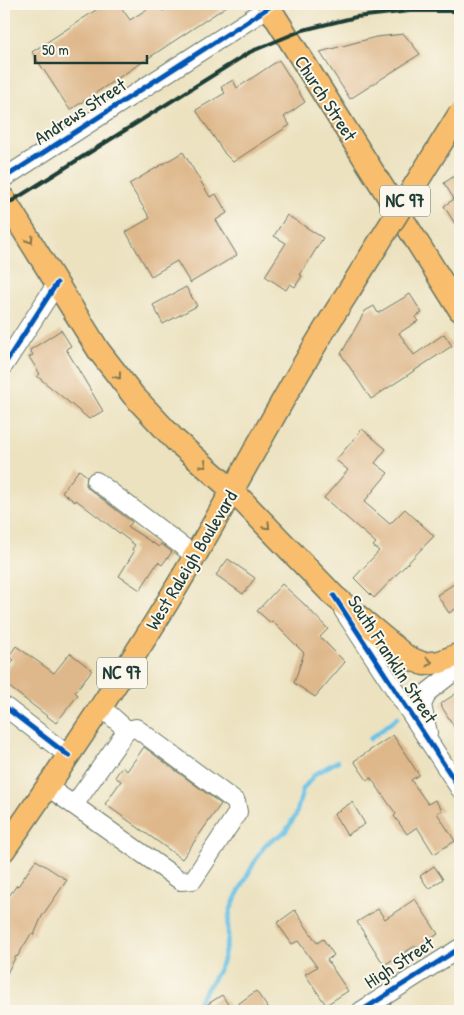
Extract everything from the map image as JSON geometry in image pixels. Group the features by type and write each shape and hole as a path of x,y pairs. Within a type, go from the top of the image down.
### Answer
{"main road":[{"name":"Church Street","path":"270,5 460,310"},
{"name":"West Raleigh Boulevard","path":"4,850 69,756 167,603 233,491 288,390 460,113"},
{"name":"South Franklin Street","path":"4,198 99,351 132,395 176,440 233,491 334,596"},
{"path":"334,596 407,658 424,664 440,662 460,654"}],"street":[{"name":"Andrews Street","path":"4,178 270,5"},
{"path":"4,365 57,283"},
{"path":"96,481 194,555"},
{"name":"South Franklin Street","path":"334,596 460,789"},
{"name":"South Franklin Street","path":"430,744 422,705 428,692 460,667"},
{"path":"4,706 69,756"},
{"path":"100,706 127,730"},
{"path":"48,787 74,806 181,881 193,880 238,812 236,802 136,728 127,730 74,806"},
{"name":"High Street","path":"361,1011 460,948"}],"building":[{"path":"105,4 119,4 130,20 155,4 158,4 163,11 173,4 230,4 70,110 32,52"},
{"path":"404,34 420,54 350,99 320,52 376,37"},
{"path":"279,60 305,102 284,117 290,125 233,162 225,154 196,110 225,93 221,87 233,80 237,88"},
{"path":"183,152 210,197 216,194 227,213 216,220 237,255 190,283 177,261 151,276 126,232 150,218 129,184"},
{"path":"460,172 460,232 444,206 454,199 444,183"},
{"path":"287,215 323,238 300,275 302,276 295,287 290,284 286,290 265,276 286,243 274,236"},
{"path":"186,287 197,306 163,324 153,305"},
{"path":"410,294 422,313 415,317 418,321 399,333 414,355 444,334 452,346 371,399 341,354 365,311 374,306 378,313"},
{"path":"61,330 71,346 66,349 103,411 89,419 37,376 40,374 29,357 33,355 30,350"},
{"path":"362,429 386,449 375,463 388,473 364,502 390,524 405,509 434,536 374,598 354,578 379,551 373,546 376,543 324,498 348,470 336,460"},
{"path":"79,470 87,476 86,485 89,489 132,522 128,527 159,547 161,544 172,552 162,565 158,562 140,590 119,576 134,552 132,549 135,545 76,500 75,502 62,492"},
{"path":"228,559 255,578 243,594 216,575"},
{"path":"460,580 460,606 449,613 437,595"},
{"path":"282,584 328,629 320,637 345,662 315,697 294,683 304,653 272,621 270,622 257,611"},
{"path":"16,646 54,673 70,653 92,670 75,692 78,695 56,723 4,683 4,674 14,660 9,656"},
{"path":"460,691 460,736 440,704"},
{"path":"393,735 419,775 411,780 428,804 435,800 442,810 437,813 455,841 434,854 417,827 407,834 394,816 396,814 371,778 367,780 354,761"},
{"path":"144,747 221,804 182,859 105,804 121,781 115,777 122,767 127,771"},
{"path":"352,802 365,824 347,835 334,814"},
{"path":"36,860 67,880 42,916 34,935 31,934 16,956 4,979 4,903"},
{"path":"434,866 443,879 429,889 420,876"},
{"path":"415,899 438,934 416,949 415,946 384,965 357,922 378,909 385,919"},
{"path":"295,910 317,943 323,939 334,955 327,960 348,991 326,1005 305,974 317,967 298,941 292,944 277,923"},
{"path":"256,991 270,1011 197,1011 222,995 231,1009"}],"waterway":[{"path":"370,739 398,717"},
{"path":"192,1011 222,963 228,938 230,911 255,861 266,844 285,832 296,815 303,789 315,774 338,761"}],"railway":[{"path":"4,206 250,52 303,30 356,17 410,11 460,11"}],"cycle path":[{"path":"4,178 274,4"},
{"path":"4,365 57,283"},
{"path":"334,596 460,789"},
{"path":"4,706 69,756"},
{"path":"361,1011 460,948"}]}
